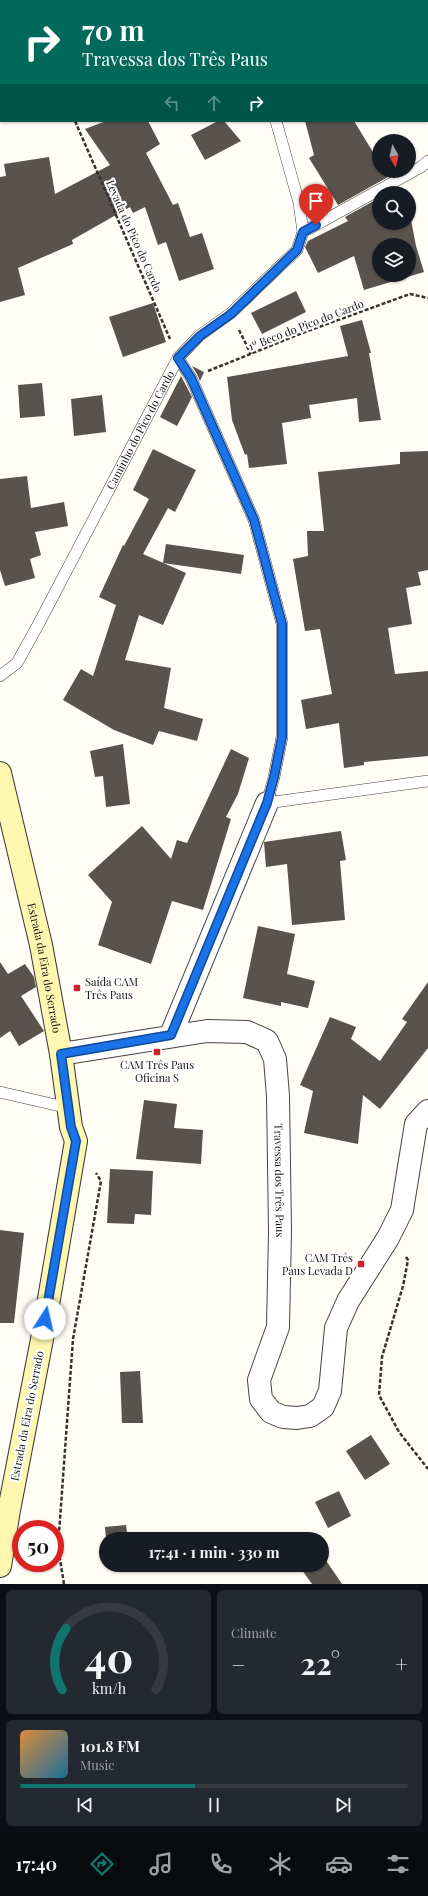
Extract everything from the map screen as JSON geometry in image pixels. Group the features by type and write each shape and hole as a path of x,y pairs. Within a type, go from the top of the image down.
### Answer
{"main road":[{"name":"Estrada da Eira do Serrado","path":"0,773 42,944 61,1054 71,1127 76,1141 43,1334 5,1504 0,1566"}],"street":[{"path":"171,1035 267,803"},
{"name":"Travessa dos Três Paus","path":"61,1054 171,1035 207,1031 247,1032 267,1041 275,1059 278,1096 280,1231 278,1328 259,1380 261,1399 270,1412 283,1417 297,1418 310,1416 323,1407 330,1392 336,1328 348,1301 388,1238 402,1210 416,1124 428,1111"}],"lane":[{"path":"276,122 299,203 303,232 421,167 428,161"},
{"name":"Caminho do Pico do Cardo","path":"0,676 17,663 35,631 178,358 200,336 231,314 297,250 303,232"},
{"path":"178,358 191,378 254,520 282,624 282,737 267,803 428,781"},
{"path":"0,1092 69,1108"}],"path":[{"name":"Levada do Pico do Cardo","path":"75,122 178,358"},
{"name":"1º Beco do Pico do Cardo","path":"191,378 305,332 410,294 428,298"},
{"path":"231,314 251,354"},
{"path":"64,1584 58,1547 73,1339 101,1181 76,1141"},
{"path":"388,1238 408,1260 403,1286 382,1357 379,1395 399,1432 428,1469"}],"building":[{"path":"103,122 149,122 160,144 146,153 173,205 178,203 190,237 202,233 214,269 179,281 166,242 158,245 145,207 133,213 130,207 72,240 73,244 18,268 25,295 0,302 0,177 6,176 4,164 49,157 55,194 110,165 85,129"},
{"path":"216,122 225,122 241,141 205,160 191,135"},
{"path":"305,122 355,122 372,151 372,178 386,178 338,205 309,158 314,155"},
{"path":"372,202 372,230 413,230 414,238 372,238 372,282 391,282 364,290 354,256 318,273 305,247 308,241 348,221 345,217"},
{"path":"416,246 424,272 416,274"},
{"path":"296,291 306,312 262,334 251,313"},
{"path":"153,303 166,342 123,357 109,317"},
{"path":"362,320 371,353 369,353 381,420 359,422 357,398 309,405 311,418 282,423 287,464 249,468 247,454 245,455 232,420 227,377 348,356 340,326"},
{"path":"192,366 204,372 200,381 197,374"},
{"path":"181,376 192,397 177,426 160,417"},
{"path":"42,383 45,416 20,418 18,385"},
{"path":"102,395 106,432 74,436 71,399"},
{"path":"153,449 196,470 175,512 168,508 143,554 186,573 163,625 139,615 125,660 171,668 164,708 203,719 197,741 159,731 153,745 114,730 63,700 81,669 93,676 116,605 99,597 123,545 124,546 149,499 133,490"},
{"path":"428,451 428,570 418,572 421,585 406,588 412,624 388,628 395,674 428,671 428,756 364,762 364,765 344,768 339,723 306,729 301,700 332,694 320,629 305,631 293,559 308,556 307,531 324,531 318,472 400,464 400,452"},
{"path":"27,476 31,508 64,502 68,526 35,532 41,555 30,559 35,578 5,586 0,570 0,479"},
{"path":"166,544 244,555 241,574 163,563"},
{"path":"123,744 130,804 106,807 103,776 95,777 90,751"},
{"path":"231,749 249,758 238,794 226,817 231,819 203,910 172,901 151,964 98,945 112,902 88,875 142,826 171,859 177,840 187,843"},
{"path":"341,831 346,860 340,861 345,920 292,925 287,864 266,867 264,842"},
{"path":"258,926 295,934 287,974 315,981 308,1008 281,1002 281,1006 243,998"},
{"path":"0,962 8,974 25,964 34,977 36,987 21,996 44,1031 19,1046 10,1031 0,1038"},
{"path":"428,982 428,1048 380,1109 363,1095 358,1144 304,1133 313,1091 300,1085 330,1017 356,1027 351,1039 380,1061 407,1022 402,1019"},
{"path":"144,1100 177,1104 174,1128 203,1130 201,1164 136,1159"},
{"path":"110,1169 153,1171 151,1215 135,1214 134,1224 107,1223"},
{"path":"0,1230 24,1233 14,1323 0,1323"},
{"path":"140,1371 143,1423 122,1423 120,1372"},
{"path":"371,1435 390,1464 365,1480 346,1451"},
{"path":"339,1491 351,1516 328,1528 315,1502"},
{"path":"126,1525 127,1532 105,1532 105,1527"},
{"path":"329,1565 342,1584 312,1584 303,1572 329,1572"}],"place":[{"name":"Saída CAM Três Paus","path":"77,988"},
{"name":"CAM Três Paus Oficina S","path":"157,1052"},
{"name":"CAM Três Paus Levada D","path":"361,1264"}],"route":[{"path":"45,1319 76,1141 71,1127 61,1054 171,1035 240,873 267,803 282,737 282,624 254,520 191,378 178,358 200,336 231,314 297,250 303,232 316,225"}]}
